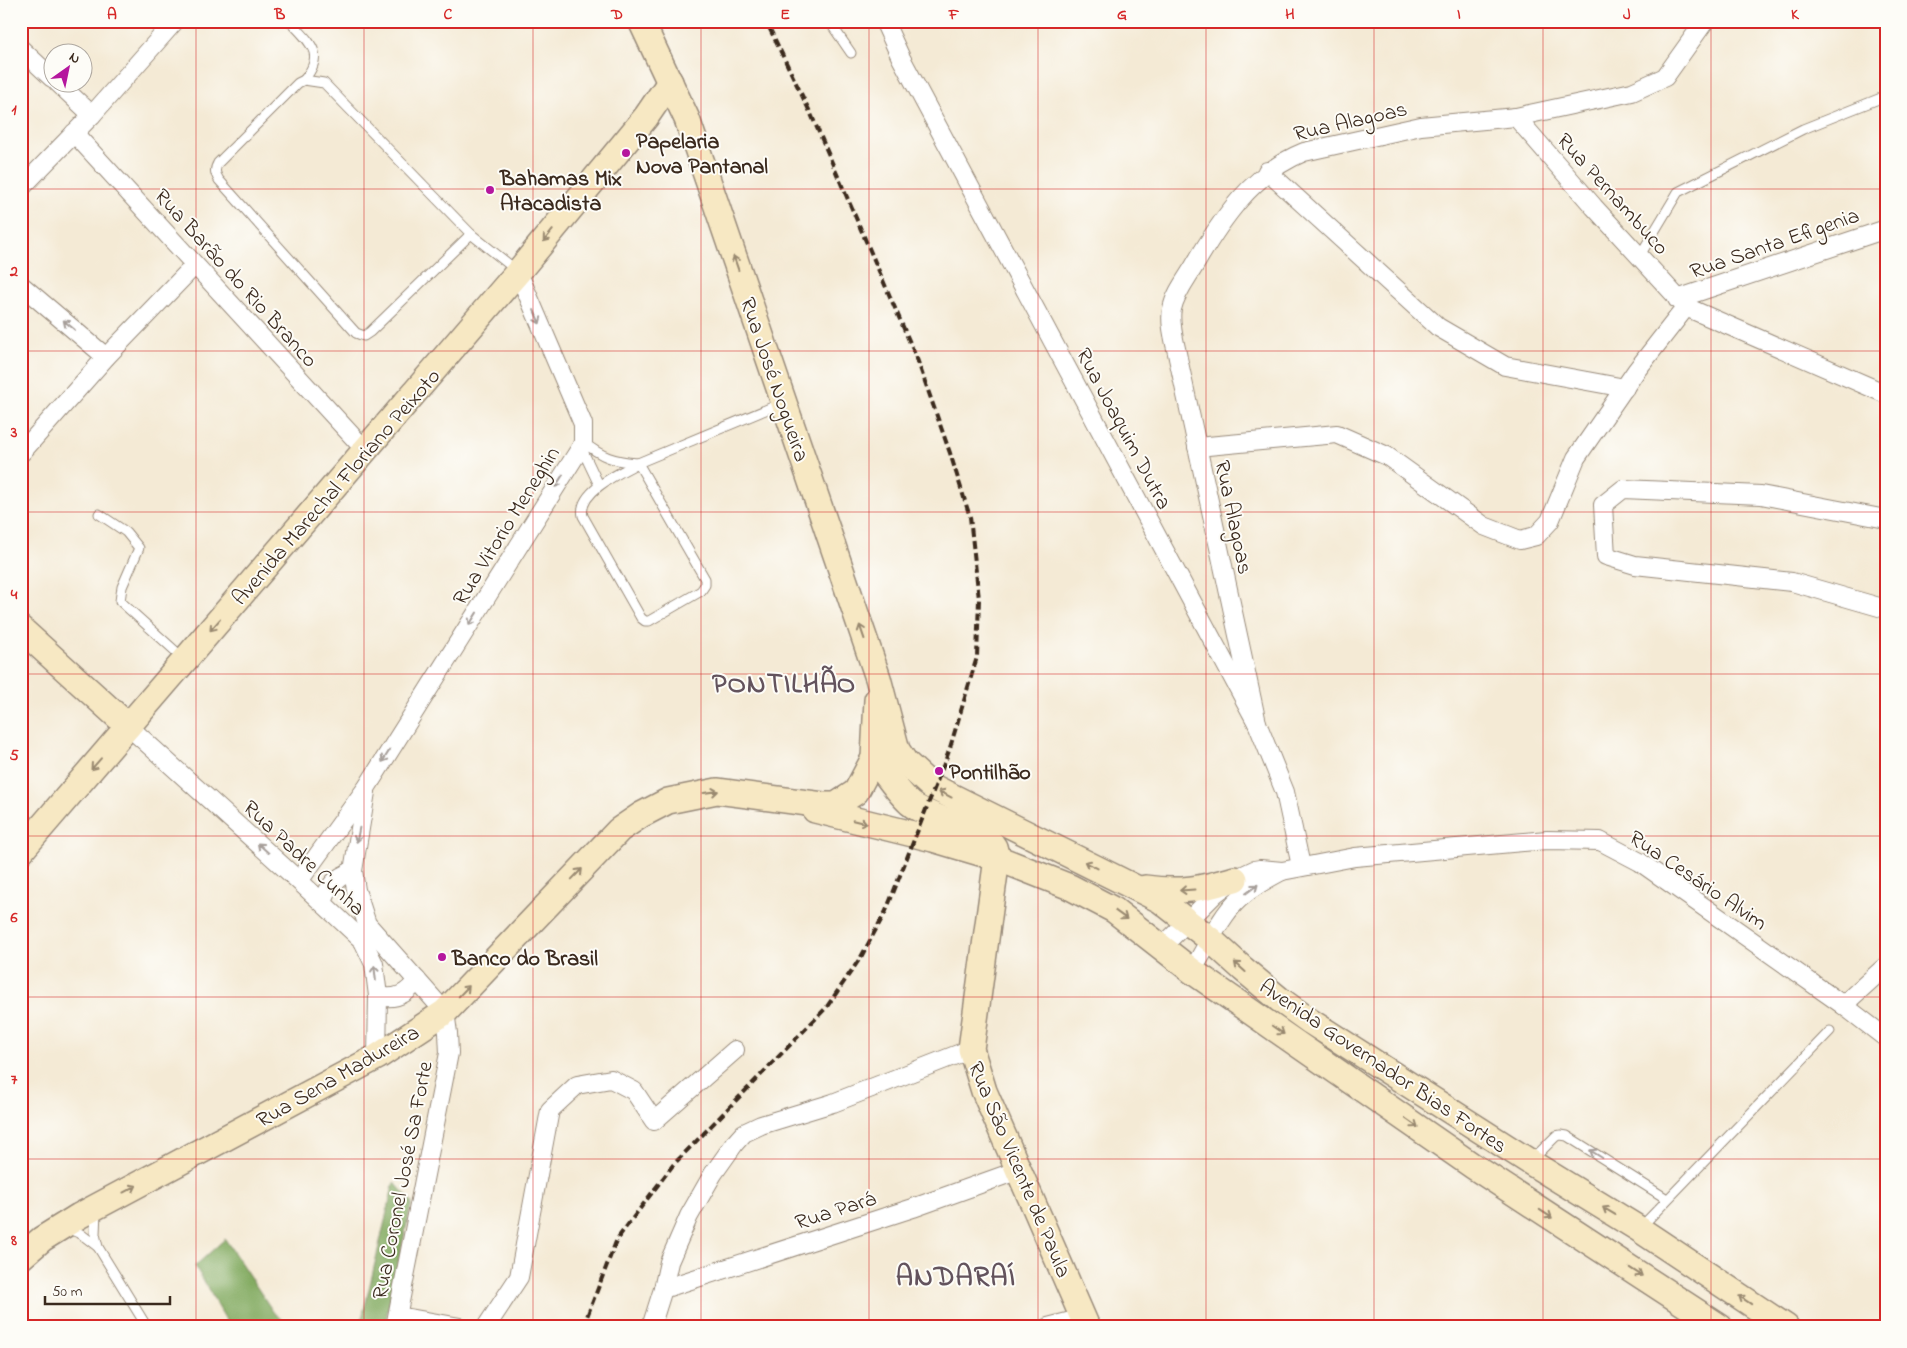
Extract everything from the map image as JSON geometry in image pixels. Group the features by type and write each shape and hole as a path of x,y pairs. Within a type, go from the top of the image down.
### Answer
{"main road":[{"name":"Rua José Nogueira","path":"641,21 687,119 878,678"},
{"name":"Avenida Marechal Floriano Peixoto","path":"21,851 366,452 518,272 646,117 670,82"},
{"path":"646,117 687,119"},
{"path":"21,629 128,726"},
{"path":"779,800 823,806 836,805 856,792 874,758 878,678"},
{"name":"Avenida Governador Bias Fortes","path":"878,678 897,750 905,762 931,786 1135,886 1167,904 1250,975 1311,1022 1530,1162 1639,1229 1786,1327"},
{"path":"874,758 894,785 911,803 937,818 973,831 985,838 994,847 997,858"},
{"name":"Rua Sena Madureira","path":"21,1257 42,1237 377,1057 445,1012 619,830 641,815 668,802 716,791 779,800"},
{"name":"Avenida Governador Bias Fortes","path":"779,800 932,839 997,858 1070,887 1114,910 1192,971 1473,1166 1720,1327"},
{"name":"Rua São Vicente de Paula","path":"997,858 971,1049 984,1091 1085,1322"},
{"path":"1135,886 1168,891 1199,889 1235,879"}],"street":[{"path":"21,188 92,114 175,21"},
{"name":"Rua Joaquim Dutra","path":"884,21 901,58 1258,723 1285,792 1301,866"},
{"name":"Rua Alagoas","path":"1258,723 1197,448 1171,317 1176,296 1215,230 1226,214 1268,171 1287,158 1304,152 1421,126 1516,117 1632,92 1665,77 1705,21"},
{"path":"21,49 42,69"},
{"path":"68,92 92,114"},
{"name":"Rua Pernambuco","path":"1516,117 1682,303"},
{"name":"Rua Barão do Rio Branco","path":"74,133 366,452"},
{"path":"1268,171 1438,327 1505,366 1625,388"},
{"name":"Rua Santa Efigenia","path":"1682,303 1886,229"},
{"path":"21,453 106,357 195,265"},
{"name":"Rua Vitorio Meneghin","path":"299,881 367,787 582,444 583,424 518,272"},
{"path":"21,285 106,357"},
{"path":"1197,448 1337,434 1387,456 1484,526 1520,540 1536,536 1550,521 1576,458 1682,303 1886,394"},
{"path":"1886,519 1761,494 1623,490 1603,505 1606,556 1635,565 1792,582 1886,609"},
{"name":"Rua Padre Cunha","path":"128,726 363,941 374,964 378,996 377,1057"},
{"name":"Rua Vitorio Meneghin","path":"367,787 353,871 356,890 367,924 417,980"},
{"name":"Rua Cesário Alvim","path":"1282,871 1355,857 1547,840 1600,841 1640,862 1843,1005 1886,1038"},
{"path":"1162,946 1216,893 1235,879 1260,869 1282,871"},
{"path":"323,903 326,892 333,882 342,875 353,871"},
{"path":"1192,971 1224,917 1238,899 1257,884 1282,871"},
{"path":"1843,1005 1886,966"},
{"path":"378,996 389,998 400,996 410,990 417,980 445,1012"},
{"name":"Rua Coronel José Sa Forte","path":"396,1322 449,1053 445,1012"},
{"path":"651,1327 669,1262 689,1216 713,1174 735,1142 744,1133 769,1122 833,1103 971,1049"},
{"path":"486,1327 519,1276 550,1110 577,1085 611,1080 634,1091 654,1121 736,1050"},
{"name":"Rua Pará","path":"663,1289 914,1208 1019,1170"},
{"path":"396,1322 460,1327"},
{"path":"1048,1327 1085,1322"}],"lane":[{"path":"290,21 312,44 316,54 312,70 304,80"},
{"path":"829,21 851,53"},
{"path":"471,234 364,336 356,333 219,180 215,174 215,168 298,82 304,80 324,83 471,234 518,272"},
{"path":"1639,257 1678,192 1803,129 1886,96"},
{"path":"638,463 705,579 705,585 701,590 650,621 645,621 641,618 582,516 583,504 600,485 638,463 784,402"},
{"path":"582,444 600,455 618,461 638,463"},
{"path":"582,444 600,485"},
{"path":"99,514 126,532 139,548 122,587 120,601 186,660"},
{"path":"1639,1229 1830,1031"},
{"path":"1530,1162 1556,1136 1561,1134 1667,1199"},
{"path":"97,1206 95,1228 98,1247"},
{"path":"42,1237 81,1234 98,1247 146,1327"}],"green space":[{"path":"394,1182 412,1202 384,1327 360,1327"},
{"path":"225,1239 274,1313 291,1327 230,1327 195,1266"}],"railway":[{"path":"583,1327 617,1239 673,1165 826,1008 861,957 886,911 949,751 977,657 979,599 970,517 950,453 917,359 811,114 766,21"}],"place":[{"name":"Papelaria Nova Pantanal","path":"626,153"},
{"name":"Bahamas Mix Atacadista","path":"490,190"},
{"name":"Pontilhão","path":"939,771"},
{"name":"Banco do Brasil","path":"442,957"}],"district":[{"name":"PONTILHÃO","path":"784,682"},
{"name":"ANDARAÍ","path":"956,1275"}]}
